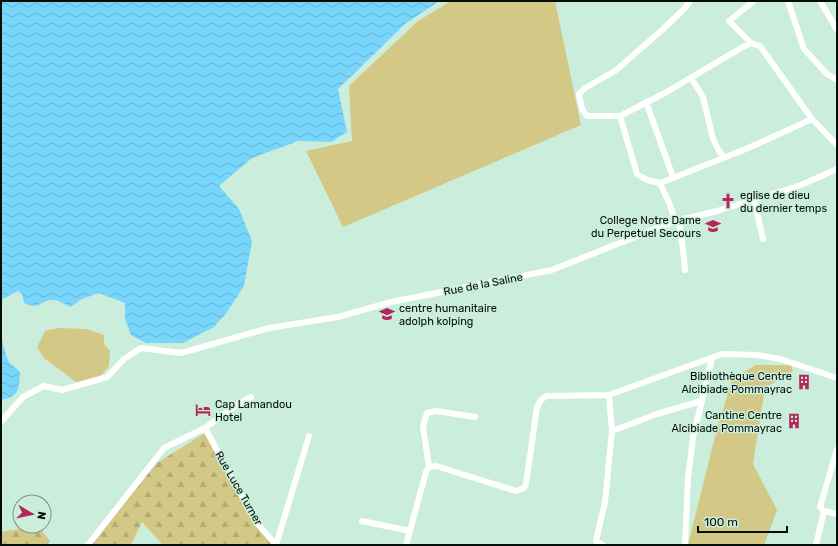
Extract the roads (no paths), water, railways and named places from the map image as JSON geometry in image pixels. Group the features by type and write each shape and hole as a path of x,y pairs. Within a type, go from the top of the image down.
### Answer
{"street":[{"path":"690,1 685,8 662,30 615,71 585,88 579,94 582,109 587,116 620,116 665,93 741,48 751,44 760,46 812,119 837,145"},
{"path":"751,44 729,20 754,1"},
{"path":"788,1 804,49 827,74 837,80"},
{"path":"820,1 837,30"},
{"path":"691,78 703,97 713,139 724,157"},
{"path":"646,102 673,178"},
{"path":"620,116 637,174 647,180 660,183 746,149 812,119"},
{"name":"Rue de la Saline","path":"1,422 23,398 44,386 62,390 107,377 124,359 141,348 181,353 269,328 338,316 391,302 552,270 677,221 717,211 801,185 837,169"},
{"path":"660,183 677,221 685,270"},
{"path":"754,200 763,239"},
{"path":"429,467 436,466 516,491 524,488 526,484 537,407 541,400 546,396 609,395 722,354 757,355 780,359 837,378"},
{"path":"685,545 688,478 693,438 712,358"},
{"path":"603,545 595,543 605,502 612,431 609,395"},
{"path":"88,545 164,448 205,428 241,402 251,397"},
{"path":"612,431 657,414 701,401"},
{"path":"406,545 426,472 429,467 424,426 427,414 436,410 475,417"},
{"name":"Rue Luce Turner","path":"205,428 256,522 276,545"},
{"path":"276,545 309,436"},
{"path":"837,449 820,507 824,511 837,514"},
{"path":"816,545 824,511"},
{"path":"362,521 410,531"}],"water":[{"path":"1,1 439,1 405,24 338,89 347,132 331,142 298,141 252,158 219,186 239,209 252,241 244,286 227,312 214,327 183,343 146,343 131,335 125,319 125,303 99,293 82,299 70,307 55,300 46,301 33,306 29,305 24,303 22,294 18,291 1,300"},
{"path":"1,338 8,361 20,372 19,387 15,394 7,399 1,400"}],"place":[{"name":"eglise de dieu du dernier temps","path":"728,201"},
{"name":"College Notre Dame du Perpetuel Secours","path":"713,226"},
{"name":"centre humanitaire adolph kolping","path":"387,314"},
{"name":"Bibliothèque Centre Alcibiade Pommayrac","path":"804,382"},
{"name":"Cap Lamandou Hotel","path":"203,410"},
{"name":"Cantine Centre Alcibiade Pommayrac","path":"794,421"}]}
